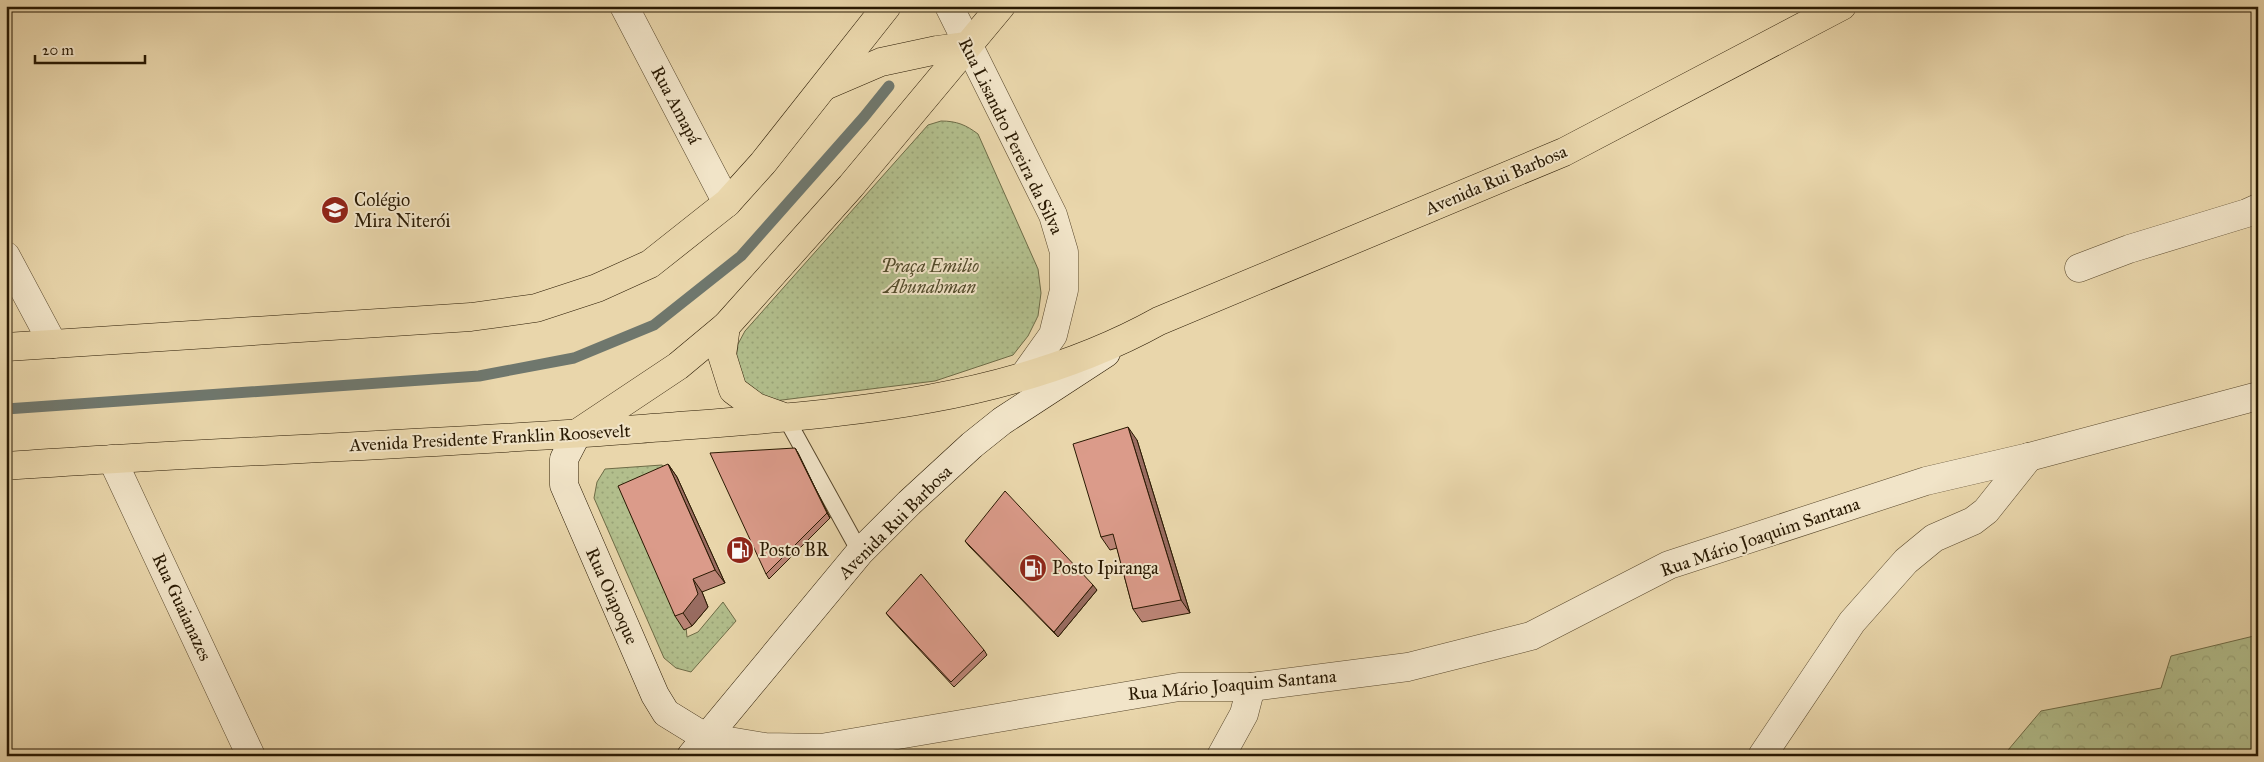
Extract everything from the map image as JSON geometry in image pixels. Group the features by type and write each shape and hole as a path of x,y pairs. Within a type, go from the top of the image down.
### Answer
{"main road":[{"path":"6,347 471,317 536,308 597,288 650,264 727,203 763,162 887,6"},
{"path":"577,434 678,366 726,326 851,186 1001,6"},
{"name":"Avenida Rui Barbosa","path":"972,391 1022,377 1139,332 1168,317 1564,152 1842,6"},
{"path":"821,88 881,62 937,50 967,46"},
{"path":"726,326 722,355 733,390 756,407 786,418"},
{"name":"Avenida Presidente Franklin Roosevelt","path":"6,466 577,434 786,418 884,407 972,391"}],"street":[{"name":"Rua Amapá","path":"624,6 727,203"},
{"name":"Rua Lisandro Pereira da Silva","path":"949,6 967,46 1052,215 1064,252 1064,290 1053,335 1022,377"},
{"path":"2079,268 2129,249 2258,208"},
{"path":"6,256 53,344"},
{"name":"Avenida Rui Barbosa","path":"698,746 860,552 916,496 972,445 1002,421 1139,332"},
{"name":"Rua Mário Joaquim Santana","path":"698,746 821,748 1162,689 1179,687 1251,688 1408,667 1532,636 1669,565 1926,481 2028,457 2258,396"},
{"name":"Rua Oiapoque","path":"577,434 564,459 564,485 655,695 666,712 698,746"},
{"path":"1762,756 1852,622 1900,567 1934,538 1972,522 1986,511 2028,457"},
{"name":"Rua Guaianazes","path":"112,459 251,756"},
{"path":"1221,756 1244,714 1251,688"}],"lane":[{"path":"786,418 860,552"}],"green space":[{"name":"Praça Emilio Abunahman","path":"941,121 961,124 978,134 1038,269 1041,293 1038,316 1028,336 1013,355 935,381 774,401 747,387 739,374 736,360 738,344 745,331 928,125"},
{"path":"662,465 670,471 687,637 698,632 723,602 736,621 691,672 676,668 664,658 594,498 597,482 605,469"},
{"path":"2258,635 2258,756 2003,756 2041,711 2161,688 2171,656"}],"building":[{"path":"1128,427 1181,600 1133,609 1113,534 1101,537 1073,444"},
{"path":"795,448 827,513 766,574 710,453"},
{"path":"668,464 715,570 693,579 698,594 683,613 675,616 618,486"},
{"name":"Posto Ipiranga","path":"1005,491 1093,585 1054,632 965,541"},
{"path":"921,574 984,650 951,682 886,613"}],"waterway":[{"path":"6,409 479,376 574,358 654,325 741,256 889,86"}],"place":[{"name":"Colégio Mira Niterói","path":"335,210"},
{"name":"Posto BR","path":"740,550"},
{"name":"Posto Ipiranga","path":"1033,568"}]}
